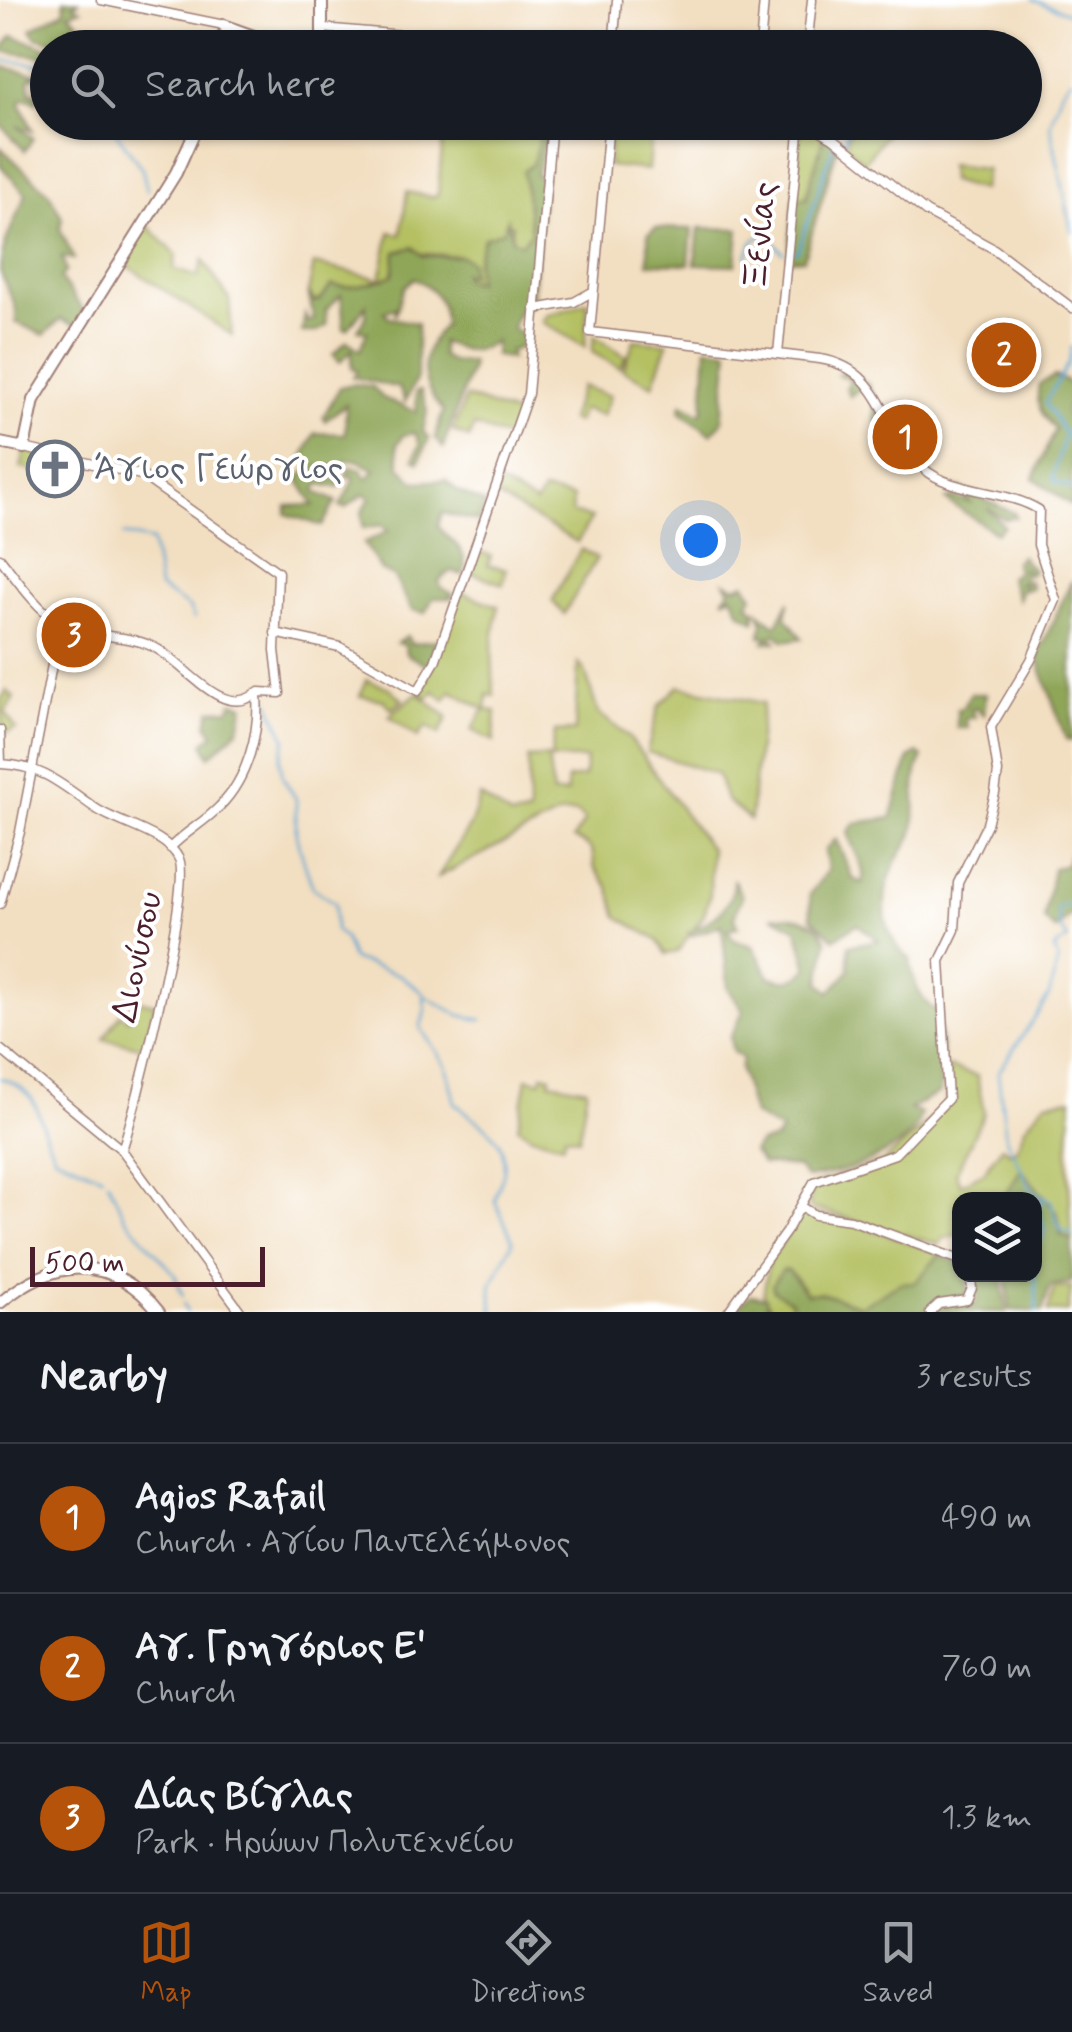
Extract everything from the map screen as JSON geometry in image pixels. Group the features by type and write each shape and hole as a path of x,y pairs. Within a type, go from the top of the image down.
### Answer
{"main road":[{"path":"320,30 322,0"},
{"path":"0,442 24,448 34,400 161,197 190,140"},
{"path":"0,1303 29,1281 92,1267 110,1271 136,1288 159,1312"}],"street":[{"path":"101,0 197,17 226,29"},
{"path":"615,30 618,0"},
{"path":"762,30 764,0"},
{"path":"809,30 812,0"},
{"path":"275,633 340,647 418,692 435,662 528,394 550,140"},
{"path":"605,140 590,332 836,362 867,381 907,450 930,474 1038,509 1042,567 1056,597 1036,651 991,727 998,772 994,793 987,824 958,883 955,930 940,961 948,1099 898,1153 810,1186 802,1206 728,1312"},
{"name":"Ξενίας","path":"778,354 801,140"},
{"path":"836,140 926,212 994,249 1072,308"},
{"path":"536,309 574,302 592,290"},
{"path":"0,558 58,622 82,633 154,647 210,691 234,702 280,692 275,633 278,572 141,475 24,448"},
{"path":"0,904 58,622"},
{"path":"170,848 220,806 242,775 258,720 257,694"},
{"path":"0,730 1,764"},
{"name":"Διονύσου","path":"1,764 31,767 55,777 98,810 170,848 182,867 180,908 122,1150"},
{"path":"180,837 182,867"},
{"path":"0,1049 122,1150 174,1226 240,1310"},
{"path":"802,1206 815,1215 851,1220 952,1257"},
{"path":"930,1312 939,1304 967,1300 971,1282"}],"green space":[{"path":"64,0 79,0 74,5 81,9 69,13 81,30 31,29 65,10"},
{"path":"13,36 30,42 30,55 0,51"},
{"path":"0,66 30,73 30,100 23,98 20,103 30,130 17,126 32,140 25,151 0,124"},
{"path":"443,140 540,140 532,165 523,171 532,232 522,245 512,239 512,225 476,262 477,282 465,280 460,256 396,252 393,275 314,302 308,292 314,264 380,279 390,232 401,235 407,192 433,197 438,194"},
{"path":"539,140 546,140 536,174 544,179 532,304 519,310 512,328 528,337 525,345 509,352 511,359 494,355 495,341 468,351 441,342 442,356 452,362 471,362 443,448 435,438 443,411 429,390 424,369 429,347 444,325 440,303 433,292 414,278 404,287 395,316 395,308 384,312 390,318 417,323 417,378 405,402 399,388 353,377 357,371 352,368 352,350 340,362 333,354 347,341 360,350 367,332 358,330 366,316 366,305 344,329 341,295 326,310 327,325 316,332 302,332 305,314 308,322 314,320 308,292 314,302 321,300 331,285 354,286 393,275 396,252 413,247 423,256 460,256 470,261 471,276 463,273 465,280 477,282 476,262 484,238 503,231 508,219 512,239 521,244 531,232 523,171 532,165"},
{"path":"610,140 651,140 648,170 608,166"},
{"path":"799,140 823,140 805,199 794,198"},
{"path":"823,140 831,140 838,145 804,259 788,260 794,198 806,199"},
{"path":"847,140 881,140 864,163 846,146"},
{"path":"0,147 49,193 62,217 60,229 74,259 62,257 66,271 60,278 83,310 76,326 61,319 44,335 15,322 14,304 0,271 6,242 26,194 0,165"},
{"path":"949,165 986,169 982,190 950,181"},
{"path":"147,225 176,255 174,269 198,277 203,260 229,299 232,335 123,263"},
{"path":"655,228 692,229 689,264 648,263 648,234"},
{"path":"699,228 739,229 736,265 695,264"},
{"path":"588,302 585,347 542,322 545,316"},
{"path":"594,336 626,356 620,368 592,352"},
{"path":"634,340 668,343 653,385 623,370"},
{"path":"707,347 729,350 722,422 711,434 680,411 682,404 700,413 703,410"},
{"path":"847,370 868,384 889,429 877,423 872,396 860,388 850,396 846,388 851,379 838,375"},
{"path":"1055,376 1072,384 1072,398 1065,412 1072,423 1072,506 1034,478 1055,429 1040,409 1039,384"},
{"path":"581,386 610,396 602,416 582,409 577,422 570,420"},
{"path":"340,387 373,387 383,398 417,412 416,392 421,391 427,411 423,432 429,438 419,462 414,459 420,444 415,433 403,435 397,445 400,467 415,482 446,480 457,491 485,504 479,522 442,513 438,526 462,552 465,566 463,575 450,571 439,581 441,588 453,594 452,598 433,598 425,613 412,610 394,577 381,570 364,543 388,531 382,525 363,528 362,512 370,498 364,494 345,508 340,506 354,480 353,476 346,477 349,467 361,469 367,479 375,470 357,460 344,461 342,469 318,466 317,475 340,480 339,487 319,484 315,492 336,501 322,526 286,514 287,506 314,505 298,479 312,465 302,459 315,433 345,434 346,404 325,421 323,417"},
{"path":"466,397 519,416 510,439 474,426 469,438 453,431"},
{"path":"25,450 51,456 47,474 21,468"},
{"path":"499,483 536,504 543,491 573,498 572,513 592,518 577,542 495,496"},
{"path":"959,488 1016,517 1005,519 987,508 1004,526 996,533 946,500 953,497 970,503"},
{"path":"581,549 597,558 564,614 552,601"},
{"path":"475,550 491,556 488,565 506,569 503,584 469,572"},
{"path":"1021,556 1033,571 1029,575 1023,569 1025,577 1019,583 1029,581 1032,588 1025,590 1023,586 1018,599 1009,577 1017,573 1015,561"},
{"path":"1072,580 1072,741 1066,739 1037,657"},
{"path":"725,582 736,587 745,583 753,596 748,604 755,610 755,621 740,612 732,595 723,599 730,590"},
{"path":"461,592 498,606 492,650 494,696 488,694 486,710 496,711 494,741 472,730 484,709 451,691 445,700 434,691 428,699 420,692"},
{"path":"789,601 786,617 802,638 784,641 776,633 771,636 776,642 764,642 768,637 760,636 763,623 759,612 776,626"},
{"path":"407,636 411,644 436,640 430,662 424,664 406,654 405,645 397,643"},
{"path":"578,663 585,671 598,713 628,736 711,850 710,895 704,915 677,952 666,954 657,940 618,917 609,887 594,867 590,849 573,839 585,821 577,813 560,814 438,877 471,824 480,796 511,817 529,814 528,758 548,757 553,794 567,793 567,779 584,777 586,759 551,759 555,732 575,731"},
{"path":"366,680 390,688 403,700 392,709 383,700 360,696"},
{"path":"679,686 763,703 750,820 726,800 717,774 647,752 659,706"},
{"path":"7,691 14,698 5,712 16,729 4,734 0,700"},
{"path":"417,693 448,717 439,734 426,726 418,737 389,716"},
{"path":"970,694 986,694 984,715 976,708 971,710 975,717 965,719 968,728 957,728 957,709 963,708"},
{"path":"233,702 244,705 239,729 210,756 203,743 214,734 207,724 211,710 229,709"},
{"path":"918,753 923,757 916,777 913,833 891,873 885,912 892,938 910,959 918,989 937,1011 943,1059 940,1093 910,1109 921,1114 915,1128 904,1140 873,1159 806,1178 797,1167 762,1164 753,1152 760,1143 775,1140 781,1131 753,1115 740,1069 742,1058 733,1052 730,1038 743,1011 728,988 722,925 691,936 688,933 726,905 733,879 742,896 734,917 738,927 727,929 734,940 753,946 770,977 791,980 808,968 797,929 772,916 812,923 827,941 820,983 830,992 849,971 849,945 879,941 857,924 834,939 811,917 810,894 828,870 825,851 836,839 853,879 862,883 863,871 848,832 855,823 891,818 909,758"},
{"path":"1072,850 1072,914 1055,930 1044,919 1053,868 1064,866"},
{"path":"134,999 155,1004 145,1048 104,1039 120,1014 128,1019"},
{"path":"949,1067 977,1076 984,1113 956,1173 960,1184 984,1172 1002,1146 1009,1152 1016,1149 1025,1127 1046,1102 1072,1098 1068,1155 1072,1240 1061,1235 1059,1220 1042,1192 1038,1192 1021,1170 1007,1192 952,1192 952,1236 942,1239 940,1245 809,1207 813,1185 885,1161 946,1106"},
{"path":"543,1074 551,1076 550,1082 587,1089 579,1138 565,1135 563,1144 532,1136 518,1127 527,1078 541,1081"},
{"path":"1021,1169 1040,1192 1007,1192"},
{"path":"1042,1194 1057,1212 1061,1235 1072,1240 1072,1282 1050,1286 1042,1312 1010,1310 1007,1282 1042,1282"},
{"path":"803,1212 851,1222 942,1254 916,1283 893,1287 861,1306 806,1294 795,1277 774,1291 791,1301 790,1312 768,1312 771,1308 763,1297 768,1262"},
{"path":"939,1255 952,1260 952,1282 968,1282 967,1295 935,1301 928,1312 790,1312 791,1301 774,1291 772,1285 782,1270 789,1271 806,1294 821,1293 861,1306 900,1283 916,1282"},
{"path":"974,1282 1002,1282 1007,1312 932,1312 935,1307 969,1301 975,1305 978,1299"},
{"path":"1072,1287 1068,1312 1048,1312 1054,1288"},
{"path":"751,1295 766,1298 768,1312 730,1312"}],"waterway":[{"path":"1033,0 1072,14"},
{"path":"0,60 30,64"},
{"path":"1072,78 1062,90 1050,124 1072,232"},
{"path":"122,140 142,169 147,190"},
{"path":"789,252 798,251 834,144"},
{"path":"747,256 753,241 765,234 783,252"},
{"path":"1072,347 1069,362 1045,403 1065,434 1053,477 1055,482 1072,488"},
{"path":"123,535 152,541 159,588 189,607 194,618"},
{"path":"266,695 286,739 280,760 283,778 296,799 296,835 313,888 335,903 335,930 344,938 352,959 400,975 423,993 426,1011 420,1027 446,1066 455,1103 489,1130 501,1146 504,1170 495,1201 513,1241 491,1285 493,1312"},
{"path":"1035,1192 1006,1138 998,1073 1049,996 1058,959 1054,949 1068,939 1060,928 1057,908 1072,903"},
{"path":"425,996 459,1015 482,1020"},
{"path":"0,1078 15,1084 32,1099 55,1156 102,1176"},
{"path":"108,1181 125,1218 174,1273 183,1296"},
{"path":"1042,1197 1042,1201"},
{"path":"1043,1198 1051,1201 1060,1229 1072,1234"},
{"path":"1042,1220 1042,1237"},
{"path":"1035,1282 1037,1312"},
{"path":"184,1304 187,1312"}],"place":[{"name":"Αγ. Γρηγόριος Ε'","path":"1004,355"},
{"name":"Agios Rafail","path":"905,437"},
{"name":"Άγιος Γεώργιος","path":"55,469"},
{"name":"Δίας Βίγλας","path":"74,635"}]}
